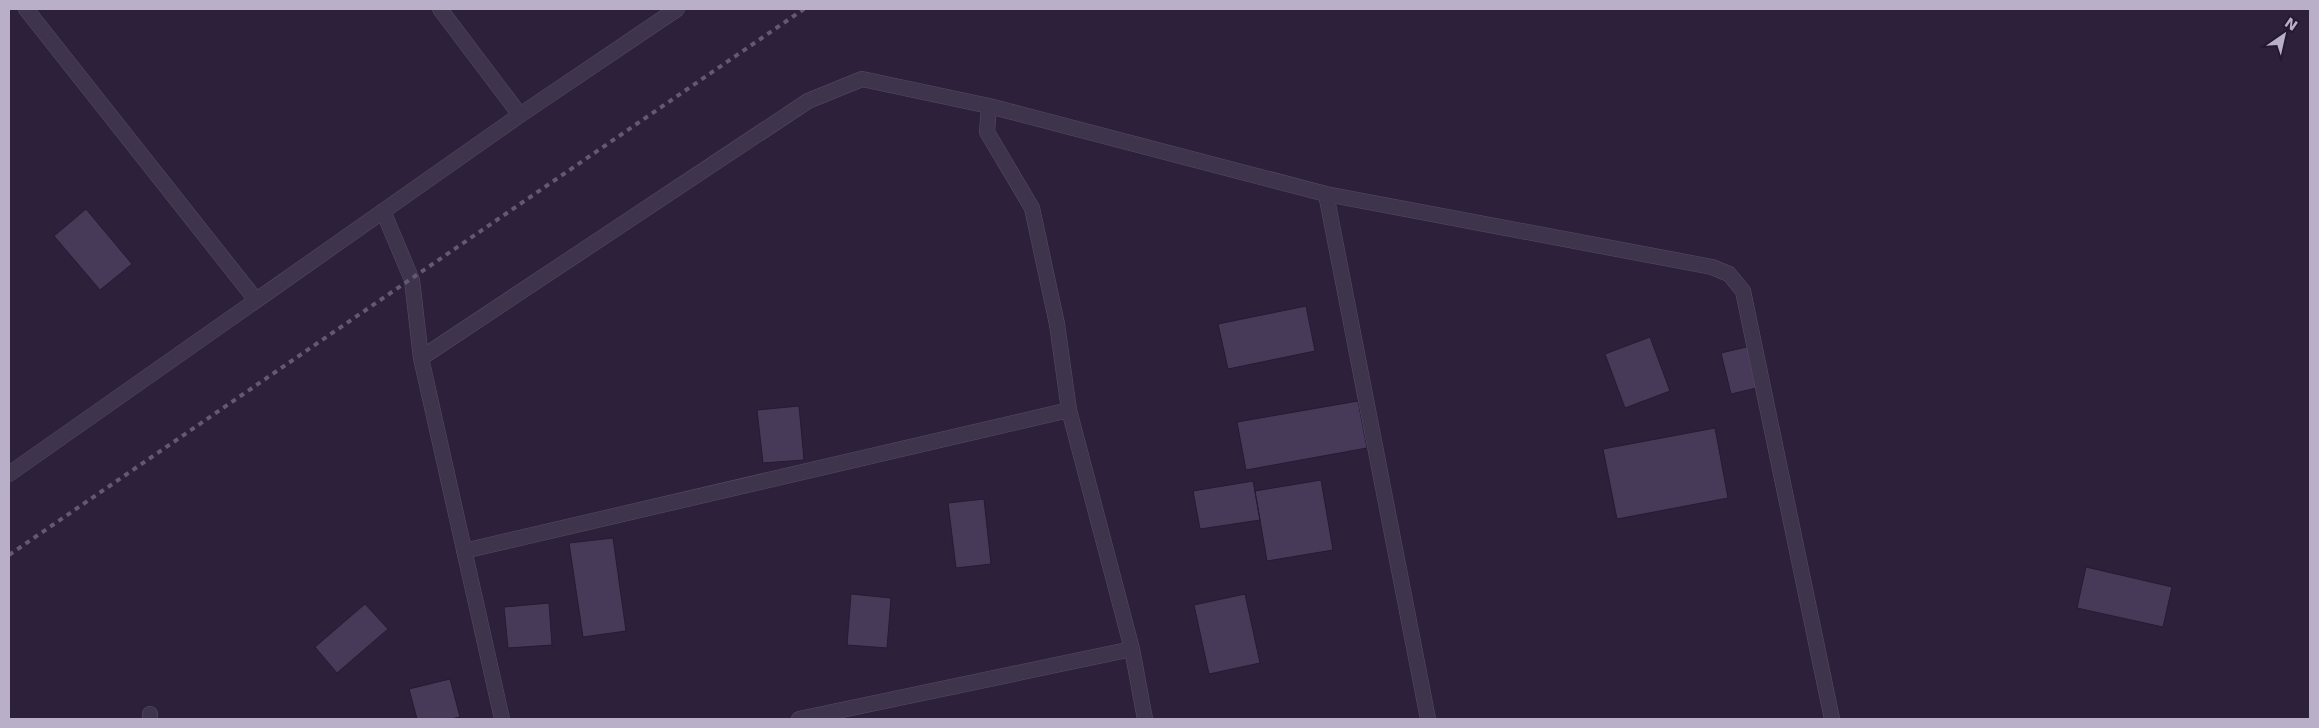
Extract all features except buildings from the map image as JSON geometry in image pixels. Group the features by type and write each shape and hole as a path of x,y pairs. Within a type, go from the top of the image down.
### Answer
{"street":[{"path":"26,9 256,300"},
{"path":"440,9 520,115"},
{"path":"9,474 520,115 677,9"},
{"path":"421,358 808,101 862,80 989,106 1326,194 1712,267 1729,274 1743,291 1832,719"},
{"path":"989,106 987,132 1032,208 1057,324 1069,410 1132,649 1146,719"},
{"path":"1326,194 1428,719"},
{"path":"383,211 412,280 421,358 502,719"},
{"path":"464,551 1069,410"},
{"path":"799,719 1132,649"}],"railway":[{"path":"9,555 804,9"}]}
